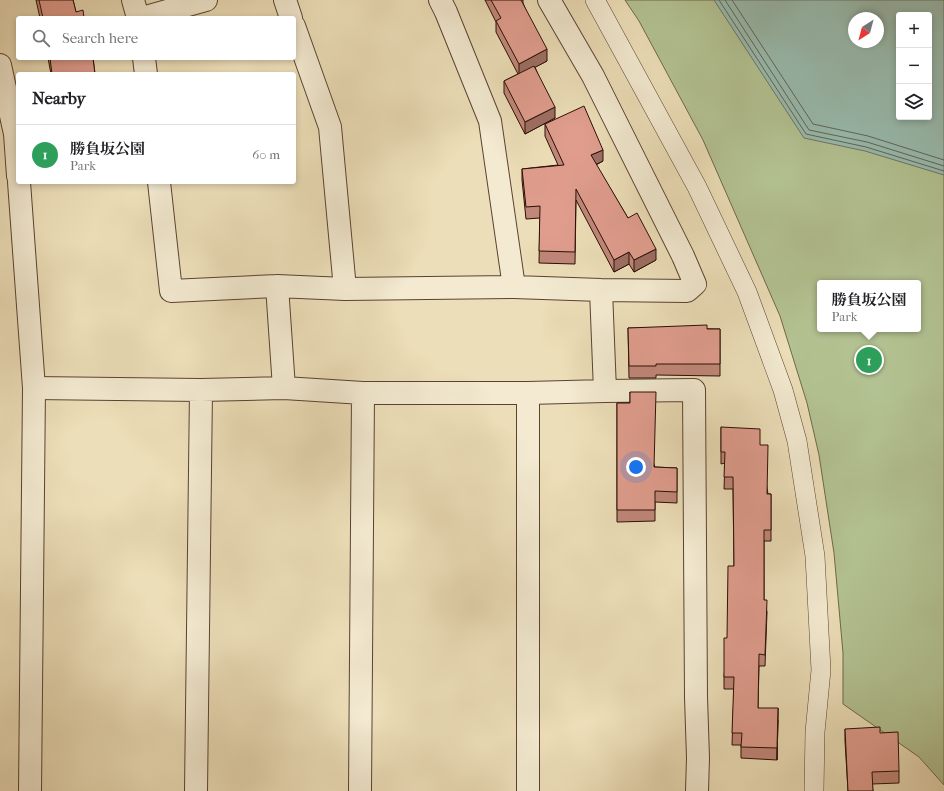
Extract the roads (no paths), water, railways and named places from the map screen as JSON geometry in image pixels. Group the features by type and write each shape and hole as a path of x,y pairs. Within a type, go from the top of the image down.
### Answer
{"street":[{"path":"132,0 137,16"},
{"path":"149,16 206,0"},
{"path":"285,0 290,16"},
{"path":"440,0 490,121 514,286"},
{"path":"159,184 171,291 277,286 345,289 514,286 601,290 687,290 695,284 683,256 593,76 549,0"},
{"path":"595,0 697,187 748,292 783,390 797,442 815,556 821,670 815,732 814,791"},
{"path":"296,32 330,128 345,289"},
{"path":"144,60 146,72"},
{"path":"1,73 15,134 16,148"},
{"path":"18,184 34,388 30,791"},
{"path":"277,286 284,388"},
{"path":"601,290 605,391"},
{"path":"34,388 200,390 284,388 363,393 528,393 694,390 698,791"},
{"path":"196,791 200,390"},
{"path":"360,791 363,393"},
{"path":"528,393 528,791"}],"water":[{"path":"714,0 944,0 944,175 865,151 804,138"}],"place":[{"name":"勝負坂公園","path":"869,360"}]}
